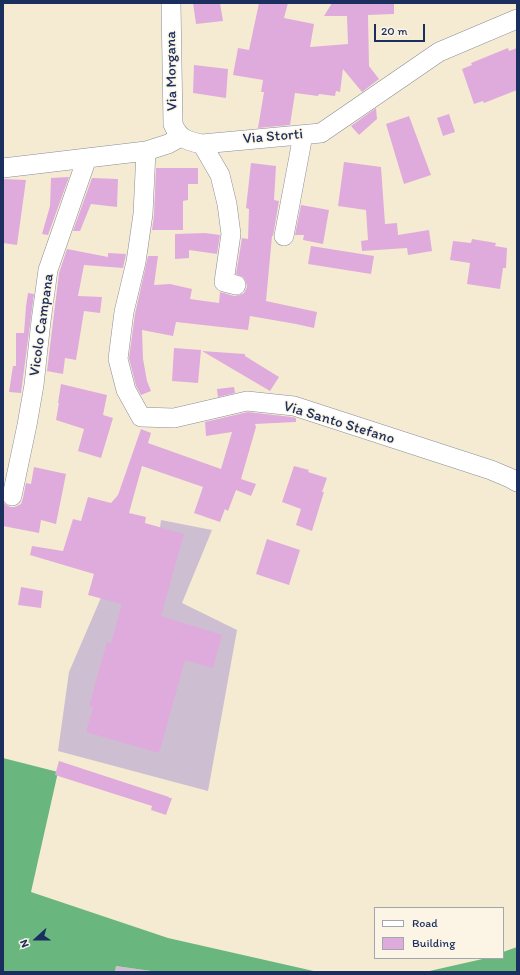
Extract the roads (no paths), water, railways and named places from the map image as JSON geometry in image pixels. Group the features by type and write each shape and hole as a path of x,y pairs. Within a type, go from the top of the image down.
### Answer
{"street":[{"name":"Via Morgana","path":"171,3 173,124 176,132 181,137"},
{"name":"Via Storti","path":"181,137 189,142 202,144 321,133 439,52 517,19"},
{"path":"284,236 303,135"},
{"path":"3,168 146,151 168,144 181,137"},
{"path":"202,144 220,175 227,204 231,234 224,282 236,285"},
{"name":"Via Santo Stefano","path":"146,151 143,214 136,262 124,312 118,359 126,390 141,417 174,418 247,401 294,406 491,470 517,482"},
{"name":"Vicolo Campana","path":"12,496 34,385 40,321 48,270 87,158"}]}
